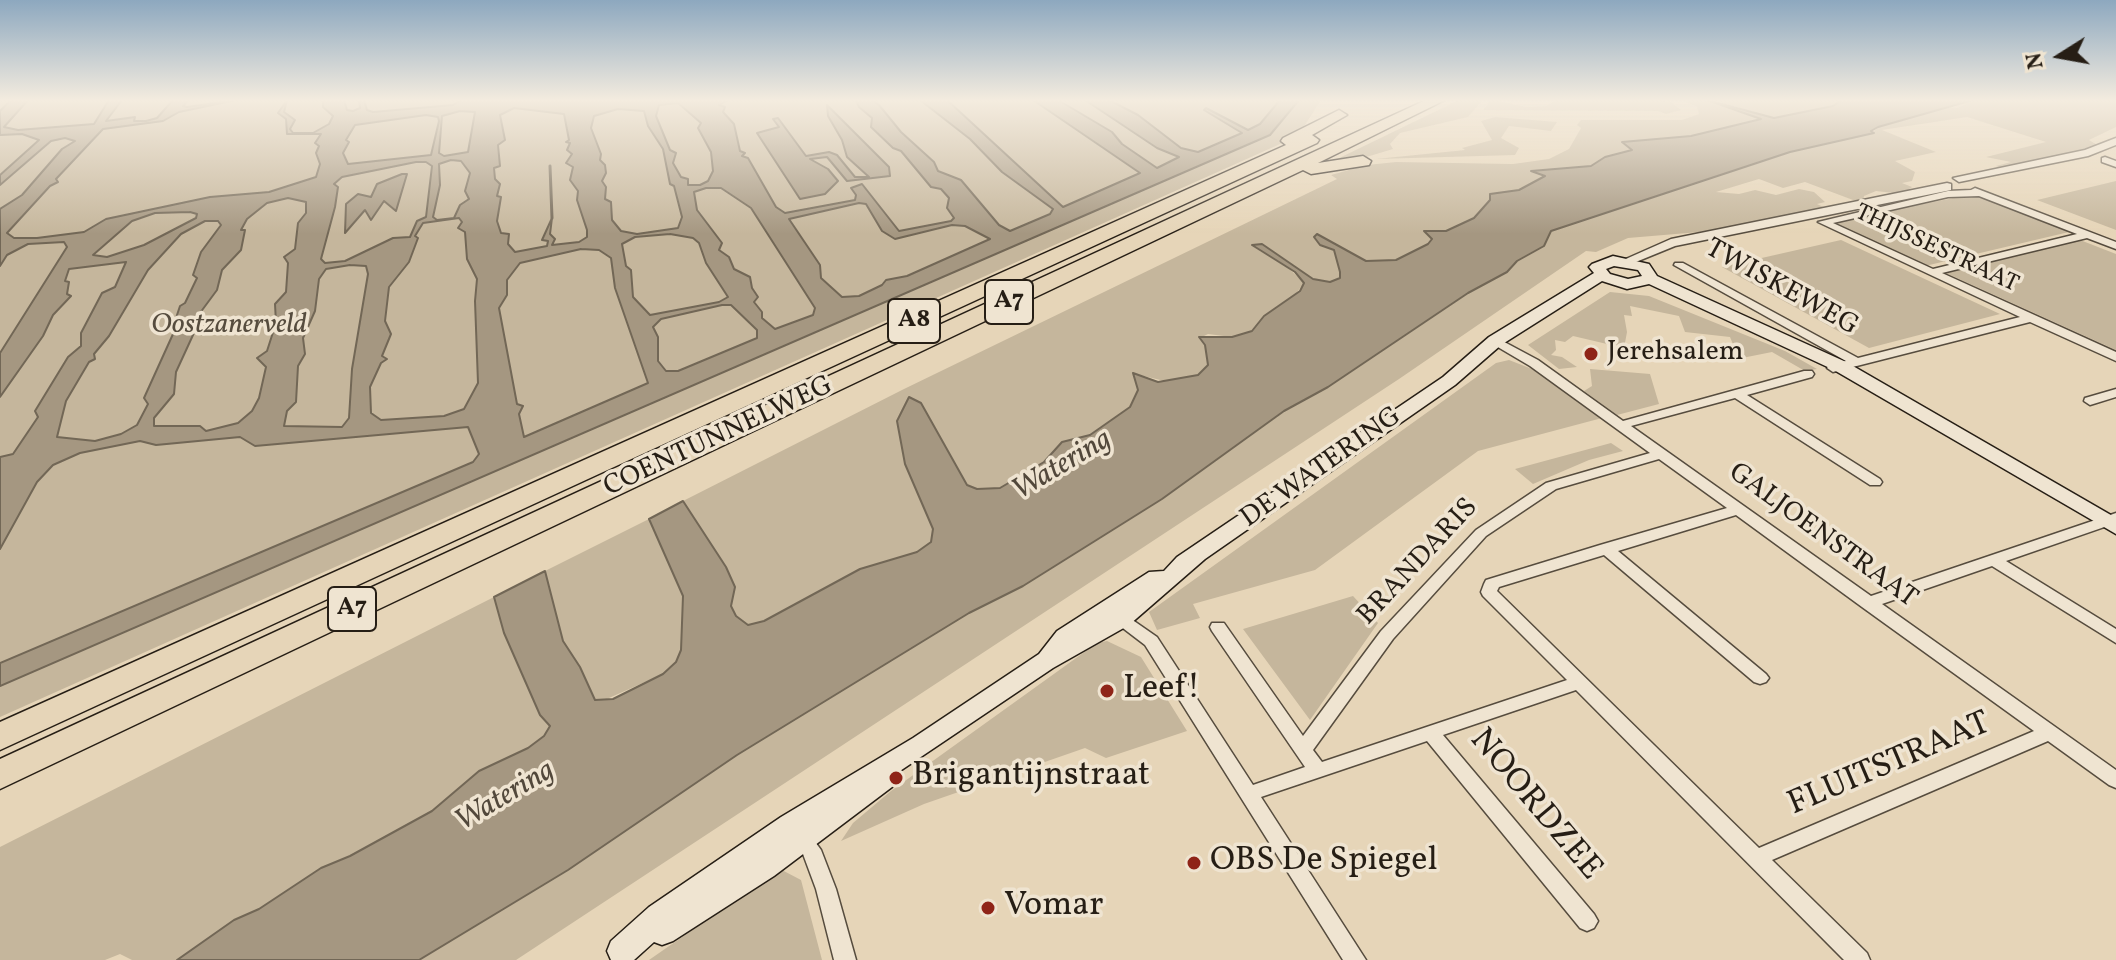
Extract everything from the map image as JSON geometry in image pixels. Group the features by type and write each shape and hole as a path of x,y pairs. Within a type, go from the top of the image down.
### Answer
{"highway":[{"name":"A8","path":"1163,208 1189,186 1276,145"},
{"name":"COENTUNNELWEG","path":"0,737 1301,145"},
{"name":"COENTUNNELWEG","path":"0,775 1342,145"},
{"path":"1284,172 1363,161"}],"main road":[{"path":"1626,262 1645,277"},
{"name":"DE WATERING","path":"616,956 666,929 797,832 843,811 922,745 1503,345 1556,304 1608,278 1597,270 1599,264 1626,262"},
{"path":"1608,278 1645,277"},
{"name":"TWISKEWEG","path":"1645,277 1843,365 1901,403 2113,522"}],"street":[{"path":"1626,262 1671,243 1911,194 1941,185 1965,183 2088,153 2107,145"},
{"path":"2116,157 2105,160 2116,164"},
{"path":"1965,183 1981,193 2116,246"},
{"name":"THIJSSESTRAAT","path":"1981,193 1948,194 1823,222 2116,357"},
{"path":"1933,272 2088,235"},
{"path":"1645,277 1656,250"},
{"name":"TWISKEWEG","path":"1679,265 1843,365"},
{"name":"THIJSSESTRAAT","path":"1843,365 2030,318"},
{"name":"GALJOENSTRAAT","path":"1503,345 1622,425 2116,780"},
{"path":"1622,425 1808,374"},
{"path":"2090,401 2116,393"},
{"path":"1737,394 1875,482"},
{"name":"BRANDARIS","path":"1303,750 1387,635 1481,533 1551,486 1662,454"},
{"path":"1740,509 1492,584 1489,592 1859,960"},
{"path":"1868,603 2113,522"},
{"path":"1605,548 1760,678"},
{"path":"1995,561 2116,637"},
{"path":"1113,614 1151,641 1355,960"},
{"path":"1218,627 1318,771"},
{"name":"NOORDZEE","path":"1251,793 1579,682"},
{"name":"FLUITSTRAAT","path":"1756,858 2050,732"},
{"name":"NOORDZEE","path":"1431,733 1587,921"},
{"path":"797,832 826,889 845,960"}],"green space":[{"name":"Oostzanerveld","path":"0,145 1224,145 0,673"},
{"path":"1247,145 1278,145 0,717 0,686"},
{"path":"1366,145 1390,145 1393,149 1363,158 1333,161"},
{"path":"1474,145 1513,145 1519,148 1515,155 1376,159 1465,150 1462,148"},
{"path":"1571,145 1625,145 1632,151 1605,157 1591,166 1537,172 1546,176 1519,190 1490,194 1490,200 1474,218 1446,231 1426,234 1432,239 1428,244 1396,260 1366,261 1317,235 1317,241 1334,250 1340,272 1340,278 1329,282 1313,279 1262,244 1260,251 1281,261 1304,283 1291,300 1264,316 1252,331 1232,337 1208,334 1200,338 1205,344 1208,366 1198,375 1169,382 1135,374 1138,390 1130,407 1090,435 1062,442 1044,462 1000,488 977,489 967,485 921,403 909,397 905,464 926,507 933,529 931,542 918,552 860,569 764,621 748,625 736,616 731,606 735,587 726,567 683,501 904,389 1337,179 1331,175 1367,165 1396,162 1513,164 1549,159"},
{"path":"1821,145 1918,145 1936,152 1895,161 1915,172 1912,181 1902,183 1912,187 1908,190 1894,193 1876,191 1864,196 1863,201 1805,182 1783,188 1759,179 1716,192 1739,194 1755,190 1776,195 1799,189 1814,192 1825,202 1817,204 1834,212 1747,228 1628,238 1596,252 1586,251 1399,379 516,960 419,960 568,870 737,755 969,613 1023,586 1162,499 1284,411 1328,387 1468,293 1507,272 1517,261 1544,246 1551,231 1790,152"},
{"path":"2035,145 2099,146 2001,168 1996,166 2011,162 1986,157"},
{"path":"2116,181 2116,230 2037,200"},
{"path":"1959,197 1980,197 2069,232 1925,266 1829,222"},
{"path":"1841,240 2000,314 1869,348 1722,267"},
{"path":"2080,240 2116,254 2116,350 1946,273"},
{"path":"1610,292 1649,296 1785,351 1817,369 1805,371 1772,352 1742,358 1730,337 1685,332 1679,316 1630,306 1632,316 1624,315 1627,332 1624,348 1573,336 1565,342 1555,340 1556,350 1551,355 1562,357 1577,367 1559,369 1528,345"},
{"path":"1509,360 1532,369 1602,418 1478,451 1315,570 1193,604 1200,618 1157,630 1149,612 1496,363"},
{"path":"1590,369 1650,374 1659,404 1617,415 1584,391 1592,386"},
{"path":"1611,443 1623,451 1589,460 1533,484 1515,469"},
{"path":"649,519 683,596 681,650 676,662 663,674 600,702 595,700 563,641 545,571"},
{"path":"1353,596 1378,623 1310,720 1243,629"},
{"path":"494,597 504,633 540,715 550,726 544,736 528,748 479,771 432,811 350,856 321,868 259,909 234,920 177,960 132,960 120,954 105,960 0,960 0,847"},
{"path":"1107,641 1141,657 1187,731 1106,758 1085,748 924,804 841,841 853,823 891,791 1097,643"},
{"path":"780,869 801,880 822,960 649,960"}],"water":[{"path":"34,145 47,145 0,185 0,175"},
{"path":"69,145 88,145 56,179 58,182 50,186 7,233 14,238 84,232 106,219 210,197 269,192 316,177 320,164 316,153 317,145 347,145 343,153 348,164 431,155 433,145 440,145 439,153 444,156 468,152 469,145 498,145 500,166 494,168 495,179 500,184 497,196 501,197 497,221 501,233 509,234 508,244 515,252 547,246 548,241 542,240 552,218 550,234 555,239 552,245 579,242 587,237 577,200 578,191 570,180 573,167 566,163 572,154 567,150 569,145 597,145 600,160 605,165 606,173 602,181 606,187 605,199 611,202 612,220 621,231 637,234 678,228 682,217 660,145 668,145 676,153 673,163 681,177 688,179 688,185 700,185 708,181 713,171 707,145 739,145 740,151 745,153 742,156 748,158 776,207 785,213 855,200 856,195 851,188 862,184 899,231 954,218 947,208 949,198 941,189 931,187 901,151 890,145 915,145 934,162 938,171 961,180 999,225 1010,231 1050,214 1053,209 1002,172 976,145 996,145 1063,207 1140,173 1099,145 1123,145 1157,168 1179,157 1152,145 1177,145 1198,152 1215,145 1247,145 0,686 0,663 473,462 479,454 468,427 255,446 240,437 156,445 140,441 80,453 53,465 37,482 0,549 0,457 13,454 38,417 35,411 68,357 81,346 81,333 102,293 115,287 126,262 69,269 65,281 69,282 67,294 71,296 53,315 43,336 0,397 0,353 67,247 64,242 28,244 7,255 0,266 0,209 22,195","holes":["461,161 470,173 465,191 469,199 460,205 454,218 437,220 433,217 440,185 439,164","416,162 426,162 432,166 426,217 417,221 410,237 393,238 345,261 325,263 321,259 335,207 338,187 334,184 342,177","706,188 721,188 751,208 815,308 813,315 775,329 762,318 762,312 754,302 758,297 750,277 734,269 729,257 719,250 722,243 697,210 694,192","288,198 306,202 306,213 298,223 295,249 284,257 288,263 286,292 275,304 276,323 267,351 257,358 266,367 259,398 252,411 238,423 206,431 200,426 154,426 154,418 174,394 176,372 199,322 197,317 217,290 222,270 241,250 245,230 241,230 247,219 267,203","859,203 866,204 882,231 895,239 952,225 965,226 990,239 907,276 886,280 859,296 842,297 821,278 820,265 789,219","155,213 197,214 196,218 144,245 107,257 93,255 132,221","459,218 462,222 458,228 465,232 467,259 477,279 478,383 464,409 444,416 381,420 371,413 370,387 381,363 387,359 382,356 391,334 385,321 389,287 409,262 418,238 415,236 423,223","205,221 218,221 221,225 201,252 193,275 197,278 185,303 180,306 175,321 178,323 144,398 148,404 137,425 121,434 95,441 57,437 66,401 89,362 95,359 94,354 109,336 148,270 181,234","670,234 693,238 699,243 706,263 728,297 719,302 650,315 633,297 631,270 626,266 622,244 635,237","581,249 599,250 611,258 615,288 648,383 524,437 519,414 523,406 517,404 499,308 507,295 507,280 520,263","350,265 366,266 368,274 352,369 349,418 342,427 284,426 287,411 296,402 298,366 305,354 303,338 315,311 319,279 326,269","722,305 731,305 757,330 757,338 678,371 666,371 658,361 658,337 653,327 661,319"]},
{"path":"765,145 798,145 806,156 829,152 837,155 855,177 869,177 847,157 843,145 867,145 889,167 890,176 847,181 827,157 810,159 828,169 838,181 825,194 800,199"},
{"name":"Watering","path":"1626,145 1822,145 1790,152 1551,231 1544,246 1517,261 1507,272 1468,293 1328,387 1284,411 1162,499 1023,586 969,613 737,755 568,870 419,960 177,960 234,920 259,909 321,868 350,856 432,811 479,771 528,748 544,736 550,726 540,715 504,633 494,597 545,571 563,641 580,667 595,700 613,699 663,674 676,662 681,650 683,596 649,519 683,501 726,567 735,587 731,606 736,616 748,625 764,621 860,569 917,552 931,542 933,529 905,464 897,421 909,397 921,403 967,485 977,489 1000,488 1044,462 1062,442 1090,435 1130,407 1138,390 1133,373 1158,382 1198,375 1208,365 1205,345 1199,337 1232,337 1252,331 1264,316 1300,291 1304,283 1295,272 1252,245 1262,244 1313,279 1330,282 1340,278 1340,272 1334,250 1320,245 1314,237 1317,234 1366,261 1396,260 1428,244 1432,239 1424,231 1446,231 1474,218 1490,200 1490,194 1519,190 1545,176 1531,171 1591,166 1605,157 1632,150"},
{"path":"407,174 396,211 384,201 371,220 365,210 345,233 346,204 358,194 371,197 377,184"}],"waterway":[{"path":"550,166 552,218"}],"place":[{"name":"Jerehsalem","path":"1591,354"},
{"name":"Leef!","path":"1107,691"},
{"name":"Brigantijnstraat","path":"896,778"},
{"name":"OBS De Spiegel","path":"1194,863"},
{"name":"Vomar","path":"988,908"}]}
